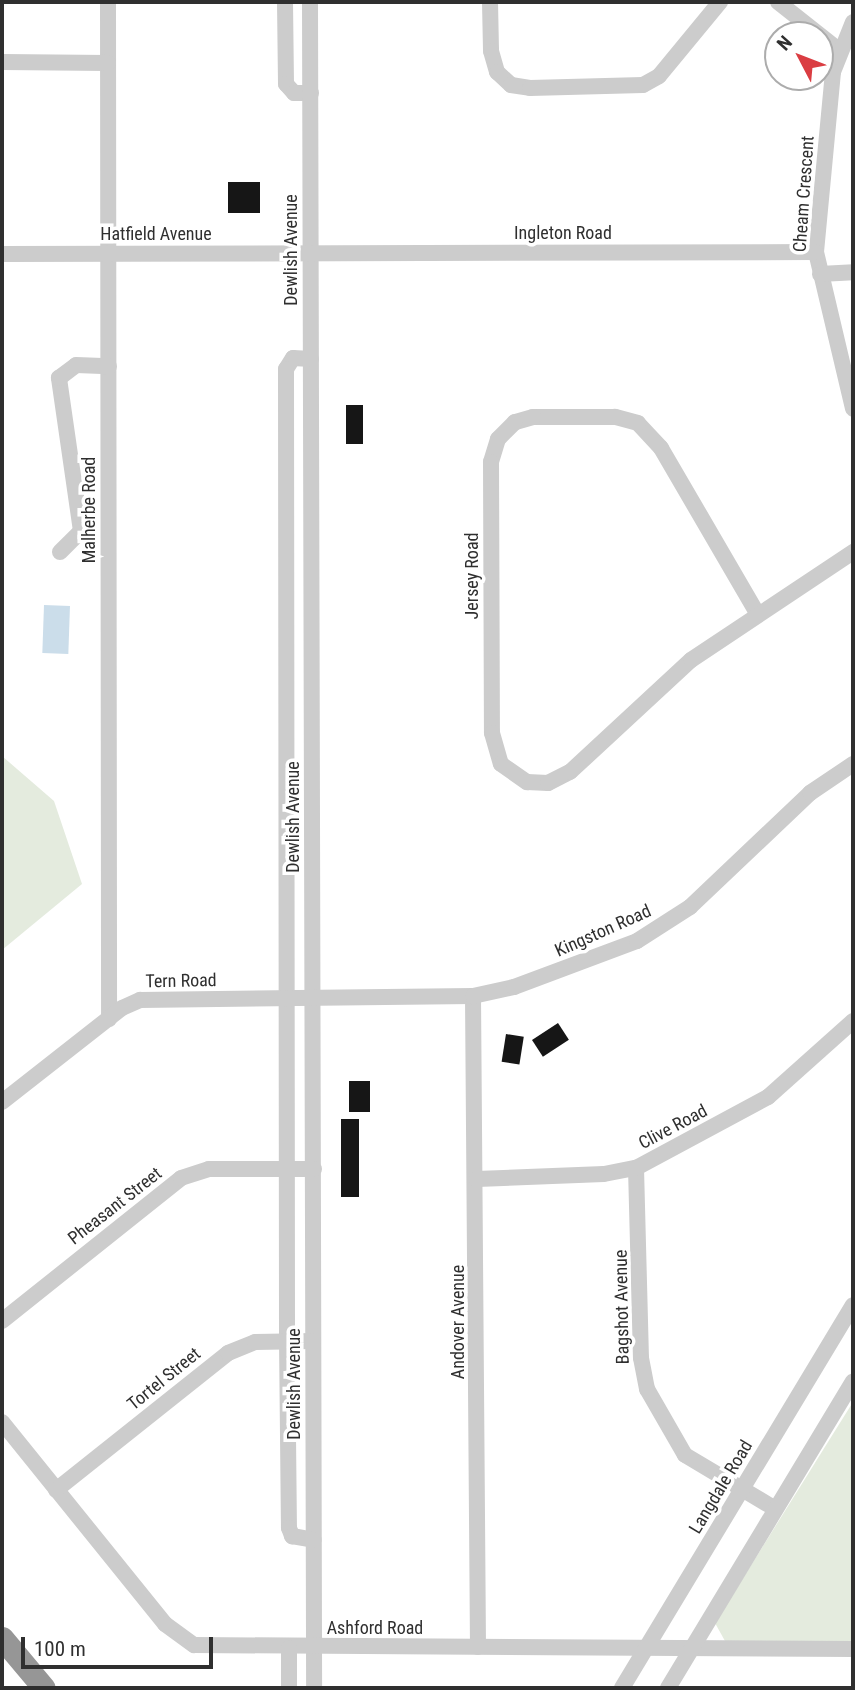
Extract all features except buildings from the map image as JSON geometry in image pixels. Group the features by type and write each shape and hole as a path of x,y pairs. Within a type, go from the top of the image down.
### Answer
{"highway":[{"path":"2,1638 44,1688"}],"street":[{"name":"Malherbe Road","path":"108,2 109,1019"},
{"path":"285,2 286,84 294,93 311,93"},
{"name":"Dewlish Avenue","path":"310,2 310,253 303,358 311,660 314,1688"},
{"path":"491,2 493,63 511,85 530,88 643,86 659,76 720,2"},
{"path":"778,2 840,51"},
{"name":"Cheam Crescent","path":"853,22 840,51 832,82 816,252 853,410"},
{"path":"2,62 108,63"},
{"name":"Ingleton Road","path":"310,253 816,252"},
{"name":"Hatfield Avenue","path":"2,254 310,253"},
{"path":"820,274 853,272"},
{"name":"Dewlish Avenue","path":"303,358 286,369 287,1340 290,1532 314,1540"},
{"path":"60,552 80,531 59,378 76,365 109,366"},
{"name":"Jersey Road","path":"757,613 662,448 638,424 615,417 533,417 515,422 498,439 491,462 492,733 496,754 519,779 548,782 570,772 691,660 757,613 853,552"},
{"path":"288,659 311,660"},
{"name":"Kingston Road","path":"312,1000 474,996 538,979 657,930 690,906 810,793 853,764"},
{"path":"288,893 312,894"},
{"name":"Andover Avenue","path":"474,996 478,1647"},
{"name":"Tern Road","path":"2,1102 109,1019 141,1000 312,1000"},
{"name":"Clive Road","path":"477,1179 604,1174 636,1168 768,1097 853,1021"},
{"name":"Bagshot Avenue","path":"636,1168 641,1358 647,1389 677,1448 774,1508"},
{"name":"Pheasant Street","path":"2,1321 181,1178 209,1169 314,1169"},
{"name":"Langdale Road","path":"622,1688 853,1305"},
{"name":"Tortel Street","path":"56,1490 229,1353 255,1342 313,1340"},
{"path":"668,1688 774,1508 852,1385"},
{"name":"Ashford Road","path":"2,1422 165,1624 184,1641 214,1648 648,1646 853,1649"},
{"path":"289,1647 289,1688"}],"shaded area":[{"path":"2,756 54,801 82,884 2,950"},
{"path":"853,1402 853,1643 725,1641 715,1623"}],"water":[{"path":"44,605 70,606 68,654 42,653"}]}
